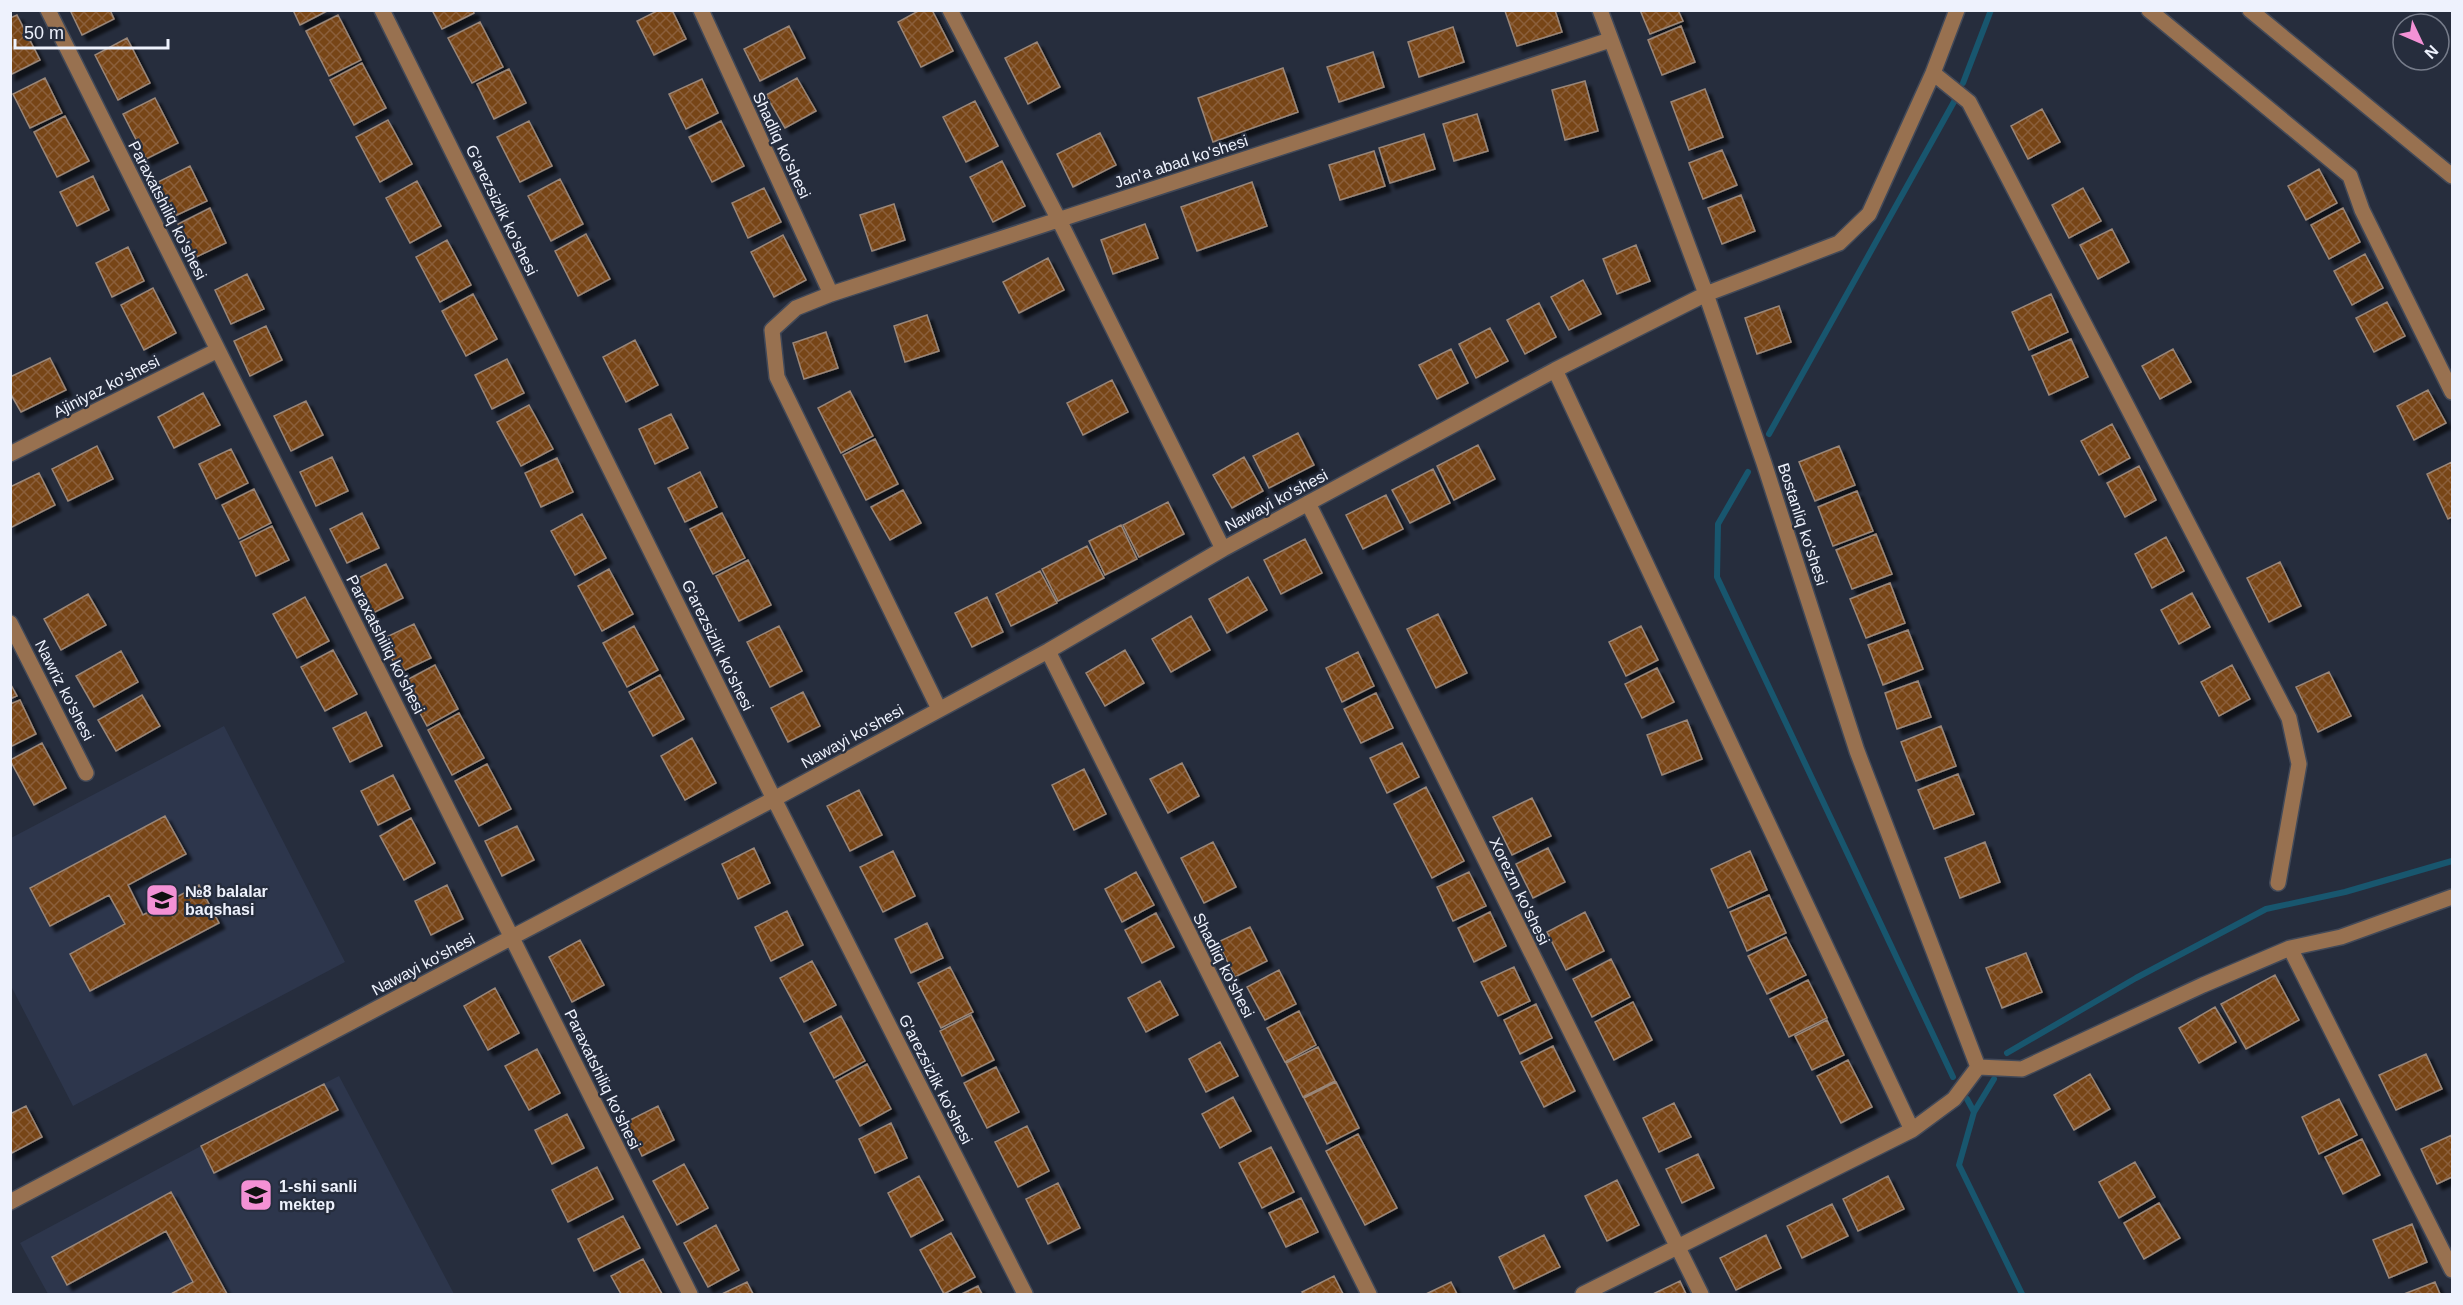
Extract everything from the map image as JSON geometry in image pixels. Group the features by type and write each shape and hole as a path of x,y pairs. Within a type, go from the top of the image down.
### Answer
{"street":[{"name":"Paraxatshiliq ko'shesi","path":"48,10 690,1294"},
{"name":"G'arezsizlik ko'shesi","path":"382,10 774,799 1025,1294"},
{"name":"Shadliq ko'shesi","path":"701,10 831,294"},
{"path":"950,10 1059,220 1222,549"},
{"name":"Bostanliq ko'shesi","path":"1600,10 1706,294 1764,462 1857,752 1973,1048 1978,1067"},
{"name":"Nawayi ko'shesi","path":"10,1202 774,799 1048,651 1222,549 1555,370 1706,294 1839,243 1869,214 1933,73 1958,10"},
{"path":"2149,10 2350,176 2362,210 2452,392"},
{"path":"2250,10 2452,176"},
{"name":"Jan'a abad ko'shesi","path":"939,709 777,377 772,330 796,308 831,294 1610,40"},
{"path":"1933,73 1968,102 2289,718 2299,764 2278,883"},
{"name":"Ajiniyaz ko'shesi","path":"10,454 218,350"},
{"path":"1555,370 1912,1130"},
{"name":"Xorezm ko'shesi","path":"1308,503 1701,1294"},
{"name":"Nawriz ko'shesi","path":"10,623 86,773"},
{"name":"Shadliq ko'shesi","path":"1048,651 1369,1294"},
{"path":"1583,1294 1912,1130 1954,1099 1978,1067 2022,1069 2203,985 2290,948 2341,937 2452,897"},
{"path":"2290,948 2452,1270"}],"shaded area":[{"name":"№8 balalar baqshasi","path":"224,726 345,962 73,1106 11,986 11,838"},
{"name":"1-shi sanli mektep","path":"339,1076 454,1294 48,1294 20,1243 201,1146"}],"building":[{"path":"70,10 110,10 114,19 82,35"},
{"path":"293,10 329,10 300,25"},
{"path":"432,10 473,10 474,13 442,29"},
{"path":"659,10 672,10 686,39 654,55 637,21"},
{"path":"920,10 932,10 953,51 921,67 898,22"},
{"path":"1555,10 1562,32 1517,46 1505,11"},
{"path":"1640,10 1678,10 1683,21 1650,34"},
{"path":"17,15 40,60 10,75 10,18"},
{"path":"338,15 361,60 329,76 306,31"},
{"path":"480,22 503,67 472,83 448,38"},
{"path":"789,26 805,58 760,81 744,49"},
{"path":"1681,26 1695,62 1662,75 1648,40"},
{"path":"1453,27 1464,62 1419,77 1408,42"},
{"path":"127,38 150,83 118,100 95,55"},
{"path":"1037,42 1060,87 1028,104 1005,58"},
{"path":"1373,52 1384,87 1339,102 1327,67"},
{"path":"362,63 386,108 354,125 330,80"},
{"path":"1283,68 1298,112 1213,142 1198,98"},
{"path":"509,69 526,103 494,119 477,84"},
{"path":"45,78 62,113 30,128 13,94"},
{"path":"797,78 816,111 785,128 766,95"},
{"path":"702,79 718,113 686,129 669,94"},
{"path":"1585,81 1598,131 1565,140 1552,90"},
{"path":"1705,89 1723,137 1689,150 1671,102"},
{"path":"155,98 178,143 146,159 123,114"},
{"path":"975,101 998,146 966,162 943,117"},
{"path":"2042,109 2060,142 2028,159 2011,126"},
{"path":"1477,114 1488,151 1454,161 1443,124"},
{"path":"65,116 89,161 57,177 34,132"},
{"path":"388,120 412,164 380,182 356,137"},
{"path":"529,121 552,166 520,182 497,137"},
{"path":"721,121 744,166 712,182 689,137"},
{"path":"1100,133 1116,165 1073,187 1057,154"},
{"path":"1424,134 1435,169 1390,183 1379,148"},
{"path":"1722,150 1737,185 1703,199 1689,163"},
{"path":"1374,151 1385,186 1340,200 1329,165"},
{"path":"1002,161 1025,206 993,222 970,177"},
{"path":"190,166 207,201 175,216 158,182"},
{"path":"2319,169 2337,203 2306,220 2288,186"},
{"path":"93,176 109,210 77,226 60,192"},
{"path":"560,179 583,224 551,241 528,196"},
{"path":"417,181 441,226 410,243 386,198"},
{"path":"1252,182 1267,226 1197,251 1181,207"},
{"path":"764,188 781,222 748,238 732,203"},
{"path":"2083,188 2101,221 2069,238 2052,205"},
{"path":"1741,195 1755,231 1722,244 1708,208"},
{"path":"894,204 905,240 872,251 860,215"},
{"path":"210,208 226,243 194,258 178,224"},
{"path":"2343,208 2360,242 2329,259 2311,225"},
{"path":"1145,224 1158,258 1113,274 1101,240"},
{"path":"2112,229 2129,262 2098,279 2080,245"},
{"path":"586,234 610,279 578,296 555,251"},
{"path":"783,235 806,280 774,297 751,252"},
{"path":"447,240 471,285 440,302 416,257"},
{"path":"1636,245 1650,281 1617,294 1603,259"},
{"path":"128,247 144,281 112,297 96,263"},
{"path":"2365,254 2383,288 2352,305 2334,271"},
{"path":"1048,258 1064,290 1019,313 1003,282"},
{"path":"247,274 264,309 231,324 215,290"},
{"path":"1583,280 1601,314 1569,330 1551,297"},
{"path":"153,288 176,333 144,350 121,305"},
{"path":"473,294 497,339 466,356 442,311"},
{"path":"2051,294 2068,332 2029,350 2012,312"},
{"path":"2387,302 2405,336 2374,352 2356,318"},
{"path":"1539,303 1556,337 1525,354 1507,320"},
{"path":"1779,306 1791,342 1757,354 1745,318"},
{"path":"927,315 939,351 905,362 894,326"},
{"path":"266,326 282,360 250,376 234,341"},
{"path":"1490,328 1508,361 1476,378 1459,344"},
{"path":"826,332 838,368 804,379 793,343"},
{"path":"2071,339 2088,377 2049,395 2032,356"},
{"path":"635,340 658,385 626,402 603,357"},
{"path":"1451,349 1468,383 1437,399 1419,365"},
{"path":"2173,349 2191,382 2160,399 2142,366"},
{"path":"50,358 66,390 21,412 10,393 10,377"},
{"path":"507,359 524,393 492,409 475,375"},
{"path":"1112,380 1128,412 1083,435 1067,403"},
{"path":"2428,390 2446,423 2414,440 2397,406"},
{"path":"850,391 873,436 841,453 818,408"},
{"path":"203,393 220,425 174,448 158,417"},
{"path":"306,401 323,435 291,451 274,416"},
{"path":"529,405 553,449 521,466 497,422"},
{"path":"671,414 688,448 655,464 639,429"},
{"path":"2112,424 2130,458 2099,475 2081,441"},
{"path":"1298,433 1314,465 1269,488 1253,456"},
{"path":"875,439 898,484 866,500 843,455"},
{"path":"1478,445 1495,479 1454,500 1437,466"},
{"path":"97,446 113,479 68,501 52,469"},
{"path":"1839,446 1855,485 1815,501 1799,462"},
{"path":"231,449 248,483 216,499 199,464"},
{"path":"332,457 348,491 316,506 300,472"},
{"path":"1244,457 1263,491 1232,508 1213,475"},
{"path":"557,458 573,492 541,507 525,473"},
{"path":"2452,462 2452,517 2448,519 2427,474"},
{"path":"2139,466 2156,500 2125,517 2107,483"},
{"path":"1433,469 1450,503 1410,523 1392,490"},
{"path":"700,472 717,507 685,522 668,488"},
{"path":"39,473 55,505 10,528 10,487"},
{"path":"254,489 271,523 239,539 222,505"},
{"path":"903,490 921,523 890,540 871,507"},
{"path":"1857,491 1873,531 1833,546 1818,507"},
{"path":"1386,495 1403,529 1363,549 1346,515"},
{"path":"1168,502 1184,534 1139,557 1123,525"},
{"path":"362,513 379,548 347,563 330,529"},
{"path":"722,513 745,558 713,574 690,529"},
{"path":"582,514 606,558 575,575 551,531"},
{"path":"1121,525 1137,559 1105,575 1089,541"},
{"path":"272,526 289,560 256,576 240,542"},
{"path":"1876,534 1892,574 1852,589 1836,550"},
{"path":"2166,537 2184,571 2152,588 2135,554"},
{"path":"1305,539 1322,573 1281,594 1264,560"},
{"path":"1087,546 1104,578 1058,601 1042,569"},
{"path":"748,560 771,605 739,621 716,576"},
{"path":"2280,562 2301,606 2269,622 2247,578"},
{"path":"386,564 403,598 371,614 354,580"},
{"path":"609,569 633,614 602,631 578,586"},
{"path":"1040,571 1057,603 1011,626 996,594"},
{"path":"1248,577 1267,610 1227,633 1209,599"},
{"path":"1890,583 1905,623 1866,638 1850,599"},
{"path":"2192,593 2210,627 2179,644 2161,610"},
{"path":"88,594 106,625 61,650 44,619"},
{"path":"305,597 329,641 297,658 273,614"},
{"path":"987,597 1003,632 972,647 955,613"},
{"path":"1438,614 1467,673 1436,688 1407,629"},
{"path":"1191,616 1210,650 1171,672 1152,639"},
{"path":"414,624 431,658 399,673 382,639"},
{"path":"634,626 658,670 627,687 603,643"},
{"path":"779,626 802,671 770,687 747,642"},
{"path":"1641,626 1658,660 1626,676 1609,642"},
{"path":"1908,630 1923,669 1883,685 1868,645"},
{"path":"333,650 357,694 325,711 301,667"},
{"path":"1125,650 1144,683 1105,706 1086,673"},
{"path":"121,651 138,682 94,707 76,676"},
{"path":"1358,652 1374,686 1342,702 1326,668"},
{"path":"435,665 458,709 427,726 403,682"},
{"path":"2232,665 2250,699 2219,716 2201,682"},
{"path":"1657,668 1674,702 1642,718 1625,684"},
{"path":"2329,672 2351,716 2318,732 2296,687"},
{"path":"660,675 684,719 653,736 629,692"},
{"path":"1918,681 1931,717 1897,729 1885,693"},
{"path":"10,683 17,696 10,699"},
{"path":"803,692 820,726 788,742 771,708"},
{"path":"1376,693 1393,728 1361,743 1344,709"},
{"path":"142,695 160,726 116,751 98,720"},
{"path":"20,700 36,734 10,747 10,704"},
{"path":"366,712 382,746 350,762 333,728"},
{"path":"459,713 484,758 452,775 428,730"},
{"path":"1687,720 1702,759 1662,775 1647,735"},
{"path":"1941,726 1956,766 1916,781 1901,742"},
{"path":"692,738 716,783 685,800 661,756"},
{"path":"42,743 66,788 34,805 10,760"},
{"path":"1402,743 1419,777 1387,793 1370,758"},
{"path":"1182,763 1199,796 1168,813 1150,779"},
{"path":"487,764 511,809 479,826 455,781"},
{"path":"1084,769 1106,814 1074,830 1052,785"},
{"path":"1958,774 1974,814 1934,829 1918,790"},
{"path":"393,775 410,809 378,825 361,791"},
{"path":"1426,787 1464,861 1432,878 1394,804"},
{"path":"859,790 882,835 850,851 827,806"},
{"path":"1532,798 1551,836 1512,855 1493,817"},
{"path":"165,816 186,854 128,885 143,915 199,885 219,923 90,991 70,954 125,924 109,895 50,926 30,888"},
{"path":"411,818 435,863 404,880 380,836"},
{"path":"517,826 534,860 502,876 485,841"},
{"path":"1213,842 1236,887 1204,903 1181,858"},
{"path":"1985,842 2000,882 1960,898 1945,858"},
{"path":"754,848 770,883 738,899 722,864"},
{"path":"1548,848 1565,882 1533,898 1516,864"},
{"path":"893,851 915,896 883,912 860,867"},
{"path":"1750,851 1767,890 1728,908 1711,869"},
{"path":"1136,872 1154,905 1122,922 1105,889"},
{"path":"1469,872 1486,906 1453,921 1437,887"},
{"path":"447,885 463,919 431,935 415,901"},
{"path":"1769,895 1786,933 1747,951 1730,912"},
{"path":"787,911 803,945 771,961 755,927"},
{"path":"1490,912 1506,946 1474,962 1458,928"},
{"path":"1585,912 1604,951 1566,970 1547,932"},
{"path":"1156,913 1174,947 1142,963 1125,930"},
{"path":"927,923 943,958 911,973 895,939"},
{"path":"1250,927 1267,961 1235,977 1218,942"},
{"path":"1786,937 1806,975 1767,994 1748,956"},
{"path":"580,940 604,985 572,1002 549,957"},
{"path":"2026,953 2042,992 2002,1008 1986,968"},
{"path":"1611,959 1630,997 1592,1017 1573,979"},
{"path":"812,961 836,1005 804,1022 780,978"},
{"path":"950,967 973,1012 941,1028 918,983"},
{"path":"1514,967 1530,1001 1498,1016 1481,982"},
{"path":"1279,970 1296,1004 1265,1020 1247,987"},
{"path":"2275,975 2299,1020 2246,1049 2221,1004"},
{"path":"1808,980 1827,1018 1789,1037 1770,999"},
{"path":"1160,981 1178,1015 1146,1032 1128,998"},
{"path":"495,988 519,1033 488,1050 464,1006"},
{"path":"1633,1002 1652,1040 1614,1060 1595,1022"},
{"path":"1536,1004 1552,1038 1520,1054 1504,1020"},
{"path":"2215,1007 2236,1042 2199,1063 2179,1028"},
{"path":"1299,1011 1316,1045 1285,1062 1267,1028"},
{"path":"971,1015 994,1060 962,1076 940,1031"},
{"path":"841,1016 865,1061 834,1078 810,1033"},
{"path":"1827,1020 1844,1055 1812,1070 1795,1036"},
{"path":"1220,1042 1238,1076 1206,1092 1189,1059"},
{"path":"1553,1046 1575,1091 1544,1107 1521,1062"},
{"path":"1318,1047 1335,1081 1303,1097 1286,1063"},
{"path":"537,1049 560,1093 529,1110 505,1066"},
{"path":"2426,1054 2442,1089 2396,1110 2379,1075"},
{"path":"1848,1060 1872,1107 1841,1123 1817,1076"},
{"path":"867,1064 891,1109 860,1126 836,1081"},
{"path":"996,1067 1019,1112 987,1128 964,1083"},
{"path":"2090,1074 2110,1109 2074,1130 2054,1095"},
{"path":"1336,1082 1359,1128 1327,1144 1304,1098"},
{"path":"324,1084 338,1110 214,1173 201,1146"},
{"path":"1233,1097 1251,1131 1220,1148 1202,1114"},
{"path":"2339,1099 2357,1135 2319,1154 2302,1117"},
{"path":"1674,1103 1691,1137 1659,1152 1643,1118"},
{"path":"26,1106 42,1137 10,1154 10,1114"},
{"path":"658,1106 674,1140 642,1156 626,1122"},
{"path":"567,1114 584,1148 552,1164 535,1130"},
{"path":"891,1123 907,1158 875,1173 859,1139"},
{"path":"1027,1126 1049,1171 1018,1187 995,1142"},
{"path":"1358,1134 1397,1208 1365,1225 1326,1151"},
{"path":"2452,1135 2452,1177 2437,1184 2421,1149"},
{"path":"2362,1139 2380,1175 2343,1194 2325,1157"},
{"path":"1271,1147 1294,1192 1262,1208 1239,1163"},
{"path":"1698,1154 1714,1188 1682,1203 1666,1169"},
{"path":"2135,1162 2155,1197 2119,1218 2099,1182"},
{"path":"684,1164 708,1208 677,1225 653,1181"},
{"path":"597,1167 613,1199 568,1222 552,1190"},
{"path":"919,1176 943,1220 911,1237 888,1193"},
{"path":"1888,1176 1904,1209 1858,1231 1843,1199"},
{"path":"1617,1180 1639,1225 1607,1241 1585,1196"},
{"path":"1058,1183 1080,1228 1048,1244 1026,1199"},
{"path":"171,1192 227,1294 171,1294 193,1282 166,1231 67,1285 52,1257"},
{"path":"1301,1198 1318,1232 1286,1247 1269,1213"},
{"path":"2159,1203 2180,1238 2144,1259 2124,1223"},
{"path":"1832,1204 1848,1236 1802,1258 1787,1226"},
{"path":"623,1216 640,1248 594,1271 578,1239"},
{"path":"2412,1224 2427,1262 2389,1278 2373,1240"},
{"path":"716,1225 739,1270 708,1287 684,1243"},
{"path":"951,1233 975,1277 944,1294 920,1250"},
{"path":"1544,1235 1560,1267 1514,1289 1499,1257"},
{"path":"1766,1235 1781,1268 1736,1290 1720,1258"},
{"path":"643,1259 662,1294 621,1294 611,1276"},
{"path":"1334,1276 1343,1294 1304,1294 1302,1292"},
{"path":"1680,1281 1686,1294 1653,1294"},
{"path":"747,1282 753,1294 722,1294"},
{"path":"1451,1282 1457,1294 1426,1294"},
{"path":"2435,1282 2440,1294 2404,1294"},
{"path":"978,1286 982,1294 962,1294"}],"waterway":[{"path":"1963,83 1991,10"},
{"path":"1769,434 1955,100"},
{"path":"1748,472 1718,524 1717,577 1953,1077"},
{"path":"2007,1053 2136,978 2266,909 2345,892 2452,861"},
{"path":"1994,1079 1974,1112 1959,1165 2022,1294"},
{"path":"1967,1099 1974,1112"}],"place":[{"name":"№8 balalar baqshasi","path":"162,900"},
{"name":"1-shi sanli mektep","path":"256,1195"}]}
